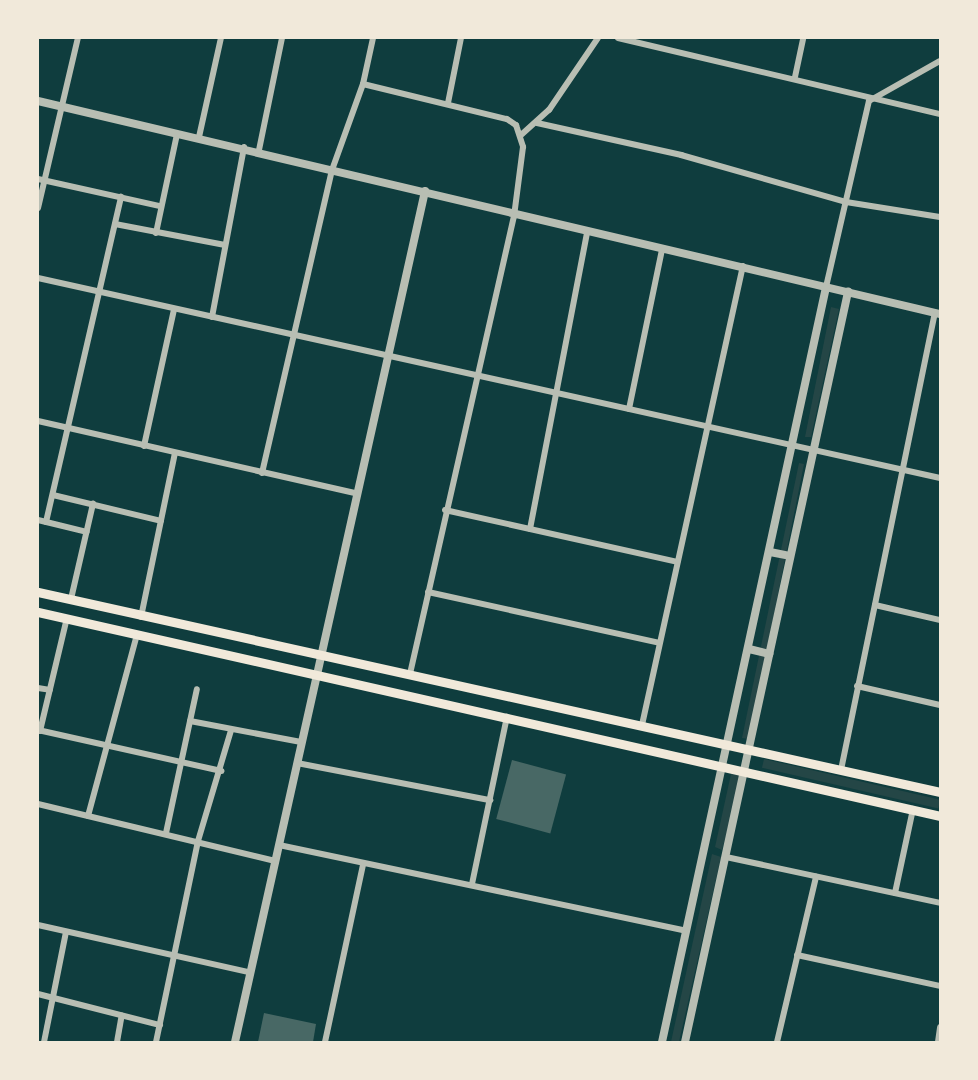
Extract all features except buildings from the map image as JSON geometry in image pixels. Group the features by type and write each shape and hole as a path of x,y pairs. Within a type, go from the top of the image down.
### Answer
{"main road":[{"path":"38,592 141,617 410,674 642,725 728,747 940,792"},
{"path":"38,612 723,764 748,772 940,816"}],"street":[{"path":"38,208 40,180 78,38"},
{"path":"199,137 221,38"},
{"path":"259,150 282,38"},
{"path":"262,473 296,335 332,170 363,84 373,38"},
{"path":"448,103 461,38"},
{"path":"521,135 537,123 598,38"},
{"path":"618,38 795,77 868,101 940,114"},
{"path":"795,77 803,38"},
{"path":"662,1042 868,101 940,61"},
{"path":"363,84 507,119 521,135 514,216 445,510 410,674"},
{"path":"38,101 177,134 259,150 332,170 425,190 587,234 743,265 938,314 856,686 841,770"},
{"path":"537,123 681,155 846,202 940,217"},
{"path":"156,233 177,134"},
{"path":"212,317 244,147"},
{"path":"40,180 160,206"},
{"path":"236,1042 249,972 301,742 320,675 356,493 425,190"},
{"path":"46,522 121,197"},
{"path":"115,224 225,245"},
{"path":"530,529 587,234"},
{"path":"629,409 662,249"},
{"path":"642,725 743,265"},
{"path":"38,278 940,478"},
{"path":"685,1042 726,857 748,772 769,654 848,292"},
{"path":"144,446 174,309"},
{"path":"38,421 356,493"},
{"path":"141,617 175,453"},
{"path":"53,495 161,521"},
{"path":"71,599 93,504"},
{"path":"445,510 677,562"},
{"path":"38,520 87,531"},
{"path":"770,552 790,556"},
{"path":"428,592 659,643"},
{"path":"874,605 940,621"},
{"path":"66,618 39,730 221,771"},
{"path":"88,816 109,747 137,634"},
{"path":"748,649 769,654"},
{"path":"856,686 940,705"},
{"path":"38,688 50,690"},
{"path":"166,833 183,763 197,689"},
{"path":"472,884 507,716"},
{"path":"190,721 301,742"},
{"path":"156,1042 198,841 221,771 231,730"},
{"path":"297,763 490,800"},
{"path":"38,804 275,861"},
{"path":"895,893 913,809"},
{"path":"279,845 686,931"},
{"path":"726,857 940,903"},
{"path":"325,1042 363,864"},
{"path":"777,1042 816,877"},
{"path":"38,925 173,952 249,972"},
{"path":"44,1042 66,932"},
{"path":"797,955 940,986"},
{"path":"38,994 160,1025"},
{"path":"117,1042 122,1015"},
{"path":"938,1042 940,1027"}],"shaded area":[{"path":"831,307 839,309 811,437 805,437"},
{"path":"799,463 804,464 749,739 742,738"},
{"path":"764,759 940,800 938,808 762,768"},
{"path":"731,774 742,776 722,850 715,847"},
{"path":"712,854 721,857 679,1042 671,1042"}]}
